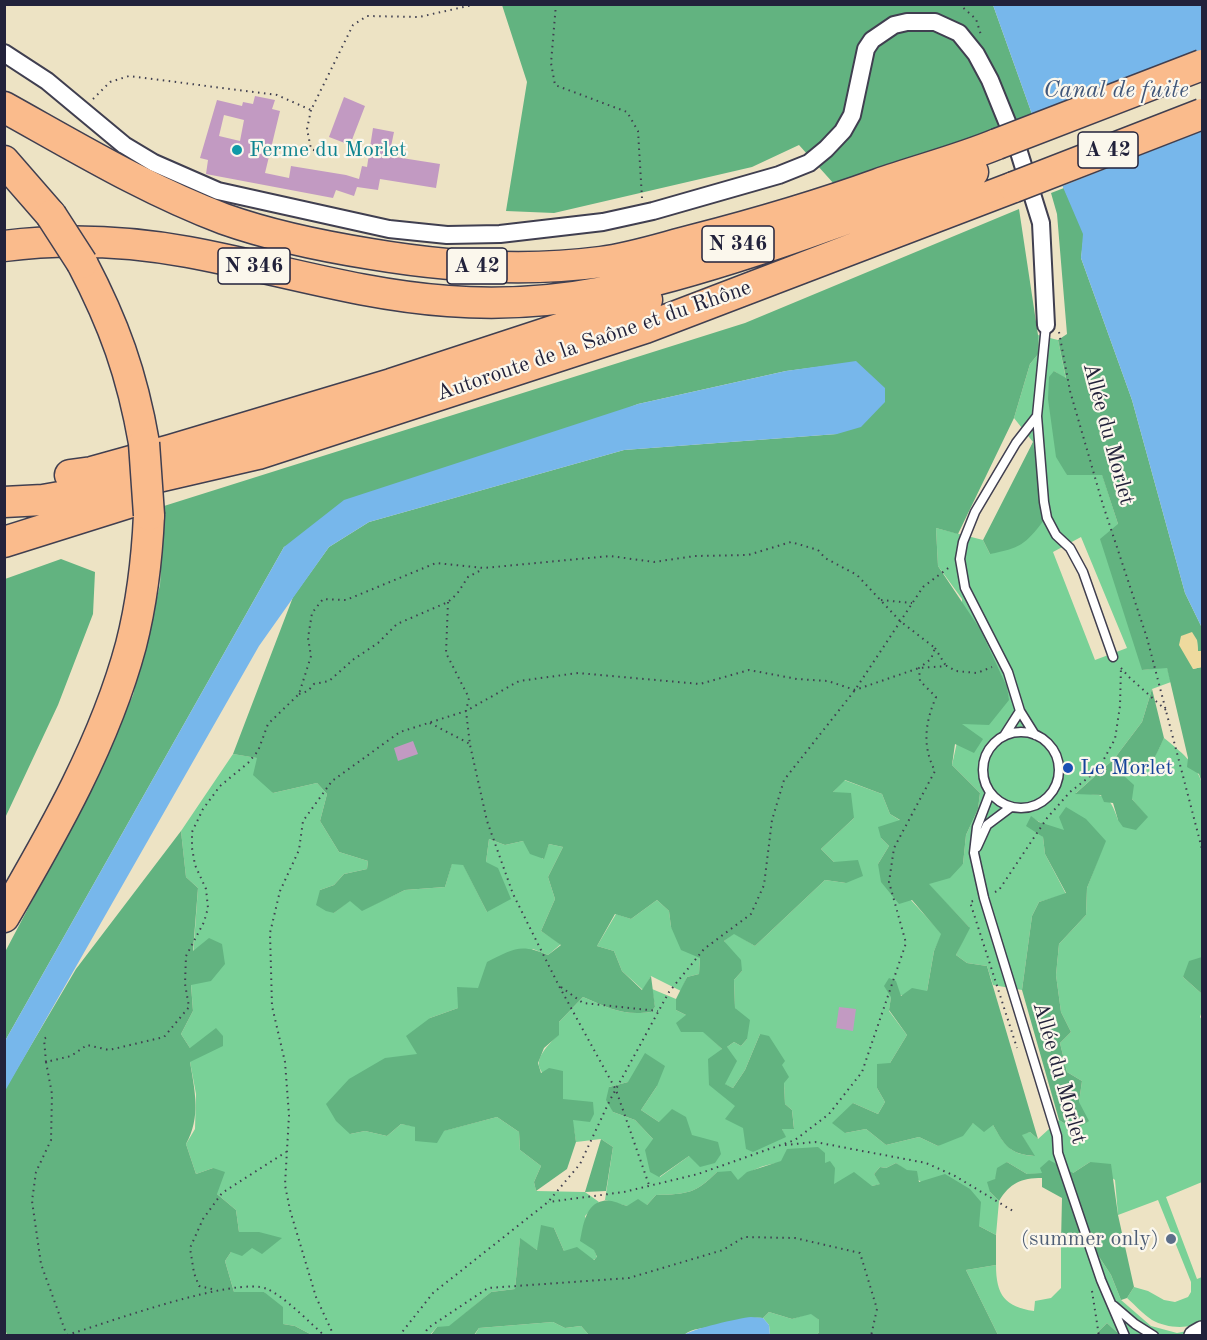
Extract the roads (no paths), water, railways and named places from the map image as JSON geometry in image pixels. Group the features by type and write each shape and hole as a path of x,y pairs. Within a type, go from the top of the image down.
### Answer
{"highway":[{"name":"Autoroute de la Saône et du Rhône","path":"4,502 43,500 111,488 258,454 645,328 1005,163 1203,65"},
{"name":"N 346","path":"4,246 39,242 134,244 187,252 400,296 450,302 503,303 571,298 622,290 688,273 847,220 1005,163 1203,83"},
{"name":"Autoroute de la Saône et du Rhône","path":"4,107 107,164 189,205 226,220 287,239 337,249 422,262 518,269 604,262 641,254 751,225 836,199 932,165 965,157 1005,163 1203,114"},
{"name":"N 346","path":"503,303 521,292 581,283 704,256 848,206 934,172 965,157"},
{"path":"4,161 51,215 82,262 106,307 124,355 138,409 144,443 149,514 147,556 141,596 131,644 113,700 77,784 40,856 4,917"},
{"path":"4,483 92,472 391,384 674,290 688,273"},
{"path":"4,542 226,471 258,454"}],"street":[{"name":"Allée du Morlet","path":"4,53 46,81 124,145 154,163 218,191 389,229 447,235 500,234 603,222 653,211 779,175 809,163 826,149 843,130 852,115 866,49 872,40 894,25 907,22 935,22 958,33 976,54 990,80 1018,149 1041,223 1052,325"},
{"path":"1195,1335 1203,1332"}],"lane":[{"name":"Allée du Morlet","path":"1052,325 1037,416 1044,502 1047,518 1056,535 1070,548 1083,572 1113,657"},
{"path":"1020,711 1004,736 993,744 984,759 983,772 990,793 1000,802 1011,807 1024,808 1038,804 1049,796 1057,784 1059,770 1057,757 1050,746 1035,735 1020,711 1017,695 1004,663 966,588 960,559 963,543 975,512 1010,452 1037,416"},
{"path":"1004,736 1022,732 1035,735"},
{"name":"Allée du Morlet","path":"990,793 977,827 974,853 984,898 1057,1136 1058,1153 1110,1303 1125,1335"},
{"path":"974,853 987,825 1011,807"},
{"path":"1110,1303 1135,1324 1154,1335"}],"water":[{"name":"Canal de fuite","path":"993,5 1202,5 1202,628 1185,593 1132,400 1081,258 1083,234 1033,117"},
{"path":"856,361 885,388 885,402 861,427 837,434 624,450 369,522 329,547 259,646 5,1091 5,1041 284,547 344,500 638,404 786,371"},
{"path":"751,1317 763,1318 769,1325 770,1335 684,1335 706,1327"}],"place":[{"name":"Ferme du Morlet","path":"237,150"},
{"name":"Le Morlet","path":"1068,768"},
{"name":"(summer only)","path":"1171,1239"}]}
